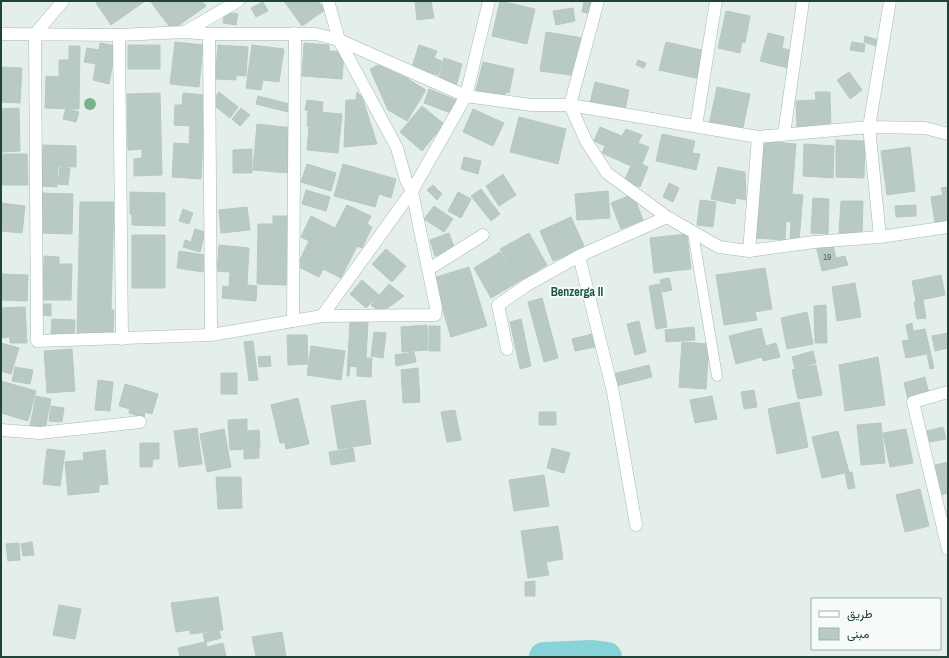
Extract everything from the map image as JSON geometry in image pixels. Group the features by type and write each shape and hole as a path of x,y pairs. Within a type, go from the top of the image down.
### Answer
{"street":[{"path":"63,1 35,34 37,342 211,335 322,316 435,315 436,308 429,269 412,191 406,180 397,148 339,40 328,1"},
{"path":"185,32 238,1"},
{"path":"322,316 412,191 466,96 489,1"},
{"path":"598,1 570,105 586,141 607,173 667,217 719,248 749,251 814,242 880,237 948,227"},
{"path":"696,126 716,1"},
{"path":"784,134 803,1"},
{"path":"880,237 869,127 890,1"},
{"path":"1,34 119,35 185,32 209,34 316,34 339,40 466,96 530,105 570,105 758,137 869,127 925,128 948,134"},
{"path":"293,321 295,33"},
{"path":"209,34 211,335"},
{"path":"119,35 122,338"},
{"path":"749,251 758,137"},
{"path":"507,349 498,305 527,285 578,256 667,217"},
{"path":"429,269 483,235"},
{"path":"578,256 613,392 636,525"},
{"path":"948,392 913,402 948,549"},
{"path":"1,430 40,433 140,422"}],"lane":[{"path":"693,233 717,376"}],"building":[{"path":"98,1 145,1 111,25 96,3"},
{"path":"202,1 206,6 172,30 151,2"},
{"path":"284,1 318,1 325,10 302,26"},
{"path":"415,1 431,1 434,18 417,20"},
{"path":"500,1 535,9 527,44 492,36"},
{"path":"584,1 596,1 593,14 582,12"},
{"path":"263,2 268,11 256,17 251,8"},
{"path":"573,8 575,21 556,25 553,11"},
{"path":"726,11 750,16 745,43 742,42 740,53 718,48"},
{"path":"225,12 238,14 236,25 223,23"},
{"path":"546,32 583,38 577,76 540,71"},
{"path":"768,33 784,37 782,48 792,51 788,68 760,61"},
{"path":"865,36 878,40 876,46 864,42"},
{"path":"175,42 203,45 199,87 170,84"},
{"path":"666,42 706,51 700,79 659,70"},
{"path":"852,42 865,44 864,52 850,50"},
{"path":"100,43 116,46 109,84 93,80 96,64 84,62 87,48 99,50"},
{"path":"304,43 329,45 329,51 344,52 342,79 302,76"},
{"path":"128,45 160,45 160,69 128,69"},
{"path":"218,45 248,47 246,76 236,75 236,80 215,79"},
{"path":"252,45 284,49 279,82 263,80 261,90 246,88"},
{"path":"419,45 437,51 434,58 442,61 438,75 412,67"},
{"path":"69,46 80,46 79,109 45,108 46,76 59,77 59,60 69,60"},
{"path":"444,58 462,64 456,86 438,81"},
{"path":"638,60 646,63 644,68 636,65"},
{"path":"483,62 514,69 509,93 506,92 505,97 476,90"},
{"path":"378,65 409,79 388,110 370,69"},
{"path":"1,67 22,68 20,103 1,102"},
{"path":"849,72 862,90 850,99 837,80"},
{"path":"408,79 426,90 407,121 388,110"},
{"path":"595,82 629,90 624,115 589,107"},
{"path":"717,87 750,94 742,132 709,125"},
{"path":"429,89 456,100 451,113 424,103"},
{"path":"219,92 238,107 230,118 211,103"},
{"path":"357,92 362,97 377,144 344,147 346,100 356,100"},
{"path":"815,92 830,92 831,129 797,130 796,101 816,100"},
{"path":"160,93 162,175 134,176 134,159 142,158 142,149 128,150 127,94"},
{"path":"183,93 205,95 201,179 172,177 174,143 189,144 190,126 174,125 175,105 182,105"},
{"path":"258,96 290,104 288,112 256,104"},
{"path":"307,100 323,102 322,112 305,110"},
{"path":"422,106 444,124 422,151 400,132"},
{"path":"19,108 20,151 1,152 1,109"},
{"path":"66,108 79,112 76,122 63,119"},
{"path":"241,108 250,115 240,126 232,119"},
{"path":"473,109 504,123 493,146 463,132"},
{"path":"308,111 342,114 338,153 307,150 309,126 307,126"},
{"path":"519,117 566,129 558,164 510,152"},
{"path":"257,124 293,128 289,173 253,170"},
{"path":"600,127 622,136 626,129 642,135 638,143 649,147 642,164 648,167 640,187 624,181 631,166 602,153 605,146 594,141"},
{"path":"662,134 695,141 692,153 700,154 696,170 656,161"},
{"path":"836,140 865,141 864,178 836,177"},
{"path":"762,141 796,144 792,194 803,195 799,241 790,240 791,222 786,221 785,240 754,238"},
{"path":"804,144 834,146 833,178 803,176"},
{"path":"43,145 76,146 76,167 58,166 57,187 41,186"},
{"path":"910,147 915,191 887,195 881,151"},
{"path":"252,149 252,173 233,173 233,150"},
{"path":"1,154 27,154 28,185 1,185"},
{"path":"464,157 481,161 478,174 461,169"},
{"path":"307,164 336,173 331,191 301,182"},
{"path":"343,164 396,179 391,198 379,194 375,207 334,196"},
{"path":"60,167 70,168 68,185 58,184"},
{"path":"718,167 745,172 746,200 736,198 735,204 711,199"},
{"path":"503,174 516,195 499,206 486,186"},
{"path":"669,183 679,188 673,202 663,197"},
{"path":"433,185 442,194 437,200 427,190"},
{"path":"948,187 948,221 935,223 931,197 943,195 941,188"},
{"path":"481,189 500,214 491,221 471,196"},
{"path":"306,190 330,197 326,211 302,204"},
{"path":"608,191 610,218 577,220 575,194"},
{"path":"130,192 165,193 165,226 132,225 132,214 130,214"},
{"path":"458,192 471,199 461,218 448,211"},
{"path":"41,193 73,194 72,234 40,233"},
{"path":"633,194 643,220 621,229 611,203"},
{"path":"813,198 829,199 828,234 811,233"},
{"path":"700,200 716,202 713,227 697,225"},
{"path":"841,201 863,201 862,234 839,233"},
{"path":"80,202 114,202 111,310 114,310 113,336 77,335"},
{"path":"1,203 25,206 22,233 1,231"},
{"path":"347,205 371,216 367,224 372,227 362,248 357,246 341,278 323,269 319,277 297,266 309,241 301,237 311,216 335,228"},
{"path":"916,205 916,216 896,217 895,206"},
{"path":"434,206 453,219 444,232 424,219"},
{"path":"247,207 250,230 221,233 219,210"},
{"path":"183,209 193,213 189,224 179,221"},
{"path":"273,216 288,216 286,285 257,284 258,224 273,224"},
{"path":"571,217 585,248 553,261 540,231"},
{"path":"195,229 205,232 200,252 183,247 185,240 191,242"},
{"path":"449,233 455,250 435,256 430,240"},
{"path":"529,233 547,265 518,282 500,249"},
{"path":"687,234 691,269 654,273 650,238"},
{"path":"132,235 165,235 165,288 132,288"},
{"path":"832,241 836,258 845,256 848,265 822,271 816,245"},
{"path":"219,245 249,248 247,285 257,286 256,301 222,298 223,286 229,287 230,272 217,271"},
{"path":"386,249 406,266 392,282 372,264"},
{"path":"179,251 205,255 203,272 177,268"},
{"path":"500,252 518,282 491,298 474,268"},
{"path":"44,256 59,257 59,264 72,264 71,300 43,300"},
{"path":"469,267 487,326 451,337 433,278"},
{"path":"765,268 772,309 755,312 757,320 724,325 716,275"},
{"path":"1,274 28,275 27,301 1,300"},
{"path":"941,275 945,295 916,301 912,281"},
{"path":"669,278 672,290 663,292 660,280"},
{"path":"362,280 379,295 366,308 350,294"},
{"path":"855,283 861,317 837,321 832,287"},
{"path":"389,284 404,296 381,313 371,305"},
{"path":"660,284 667,327 656,329 649,286"},
{"path":"542,298 558,358 544,362 528,302"},
{"path":"923,300 926,318 917,319 914,302"},
{"path":"42,304 51,304 51,316 41,315"},
{"path":"826,305 827,343 815,343 814,306"},
{"path":"25,307 27,343 10,343 10,337 1,338 1,308"},
{"path":"807,312 813,344 787,349 781,318"},
{"path":"52,319 75,320 74,336 51,335"},
{"path":"521,319 531,366 520,369 510,322"},
{"path":"350,321 368,322 366,358 372,358 371,377 357,376 357,367 350,366 349,376 347,376"},
{"path":"639,321 646,352 635,355 627,324"},
{"path":"912,323 913,331 925,329 934,368 930,369 927,354 906,358 902,341 909,340 906,325"},
{"path":"427,325 428,350 402,352 401,327"},
{"path":"429,326 440,326 440,351 429,351"},
{"path":"694,327 695,340 666,342 665,330"},
{"path":"761,328 766,346 776,343 780,357 763,361 762,357 736,364 729,336"},
{"path":"374,332 386,333 383,358 371,356"},
{"path":"948,333 948,348 935,351 932,336"},
{"path":"592,334 595,347 575,351 572,339"},
{"path":"287,335 307,335 308,364 288,365"},
{"path":"253,341 258,380 249,381 244,342"},
{"path":"682,342 709,344 706,389 679,387"},
{"path":"1,343 19,348 11,374 1,371"},
{"path":"311,346 345,351 341,380 307,375"},
{"path":"72,349 75,391 47,393 44,351"},
{"path":"813,351 816,363 795,369 792,357"},
{"path":"414,352 416,362 396,366 395,355"},
{"path":"270,356 271,366 259,367 258,357"},
{"path":"878,357 885,405 845,411 839,365"},
{"path":"649,365 652,377 616,386 613,374"},
{"path":"816,365 822,395 798,399 792,370"},
{"path":"15,367 33,370 30,384 12,381"},
{"path":"418,368 420,402 403,403 401,370"},
{"path":"221,373 237,373 237,394 221,394"},
{"path":"925,377 929,394 908,399 904,383"},
{"path":"98,380 113,382 110,411 95,410"},
{"path":"1,381 36,391 28,421 1,413"},
{"path":"125,384 158,394 152,414 145,412 144,418 129,413 130,409 119,406"},
{"path":"754,390 757,407 744,409 741,392"},
{"path":"36,396 51,399 45,429 30,426"},
{"path":"712,396 717,419 695,423 690,400"},
{"path":"298,398 309,444 286,449 285,443 280,443 271,405"},
{"path":"365,400 371,444 338,449 331,406"},
{"path":"799,402 808,447 777,454 768,409"},
{"path":"51,406 64,408 62,422 49,421"},
{"path":"455,410 461,440 447,442 441,412"},
{"path":"539,412 556,412 556,425 539,425"},
{"path":"247,419 247,431 259,430 260,448 230,450 228,420"},
{"path":"881,423 885,463 861,465 857,425"},
{"path":"943,427 946,439 930,442 927,431"},
{"path":"197,428 202,464 179,467 174,431"},
{"path":"224,429 231,467 207,472 200,434"},
{"path":"906,429 913,463 890,467 883,433"},
{"path":"838,431 849,472 822,478 812,437"},
{"path":"140,443 159,443 159,459 153,459 152,467 140,467"},
{"path":"353,448 355,461 331,465 329,452"},
{"path":"552,448 570,453 564,473 547,468"},
{"path":"47,449 65,451 60,486 43,484"},
{"path":"259,449 259,458 244,459 244,450"},
{"path":"105,450 108,484 99,485 99,492 68,495 65,462 84,460 83,453"},
{"path":"948,462 948,493 941,495 935,465"},
{"path":"852,472 855,488 848,489 845,473"},
{"path":"544,475 549,506 514,511 509,480"},
{"path":"216,477 241,477 242,508 218,509"},
{"path":"920,489 929,526 905,532 896,495"},
{"path":"558,526 563,559 546,562 549,575 528,578 521,531"},
{"path":"32,542 34,555 23,556 21,544"},
{"path":"19,543 20,560 8,561 6,544"},
{"path":"535,581 535,596 525,596 525,582"},
{"path":"218,597 223,630 190,634 190,630 176,632 171,603"},
{"path":"59,605 81,609 75,639 53,635"},
{"path":"219,631 221,638 206,642 207,647 223,643 226,656 180,657 178,648 205,642 203,634"},
{"path":"282,632 286,657 256,657 252,637"}],"waterway":[{"path":"544,657 591,655 607,657"}],"district":[{"name":"Benzerga II","path":"577,292"}]}
